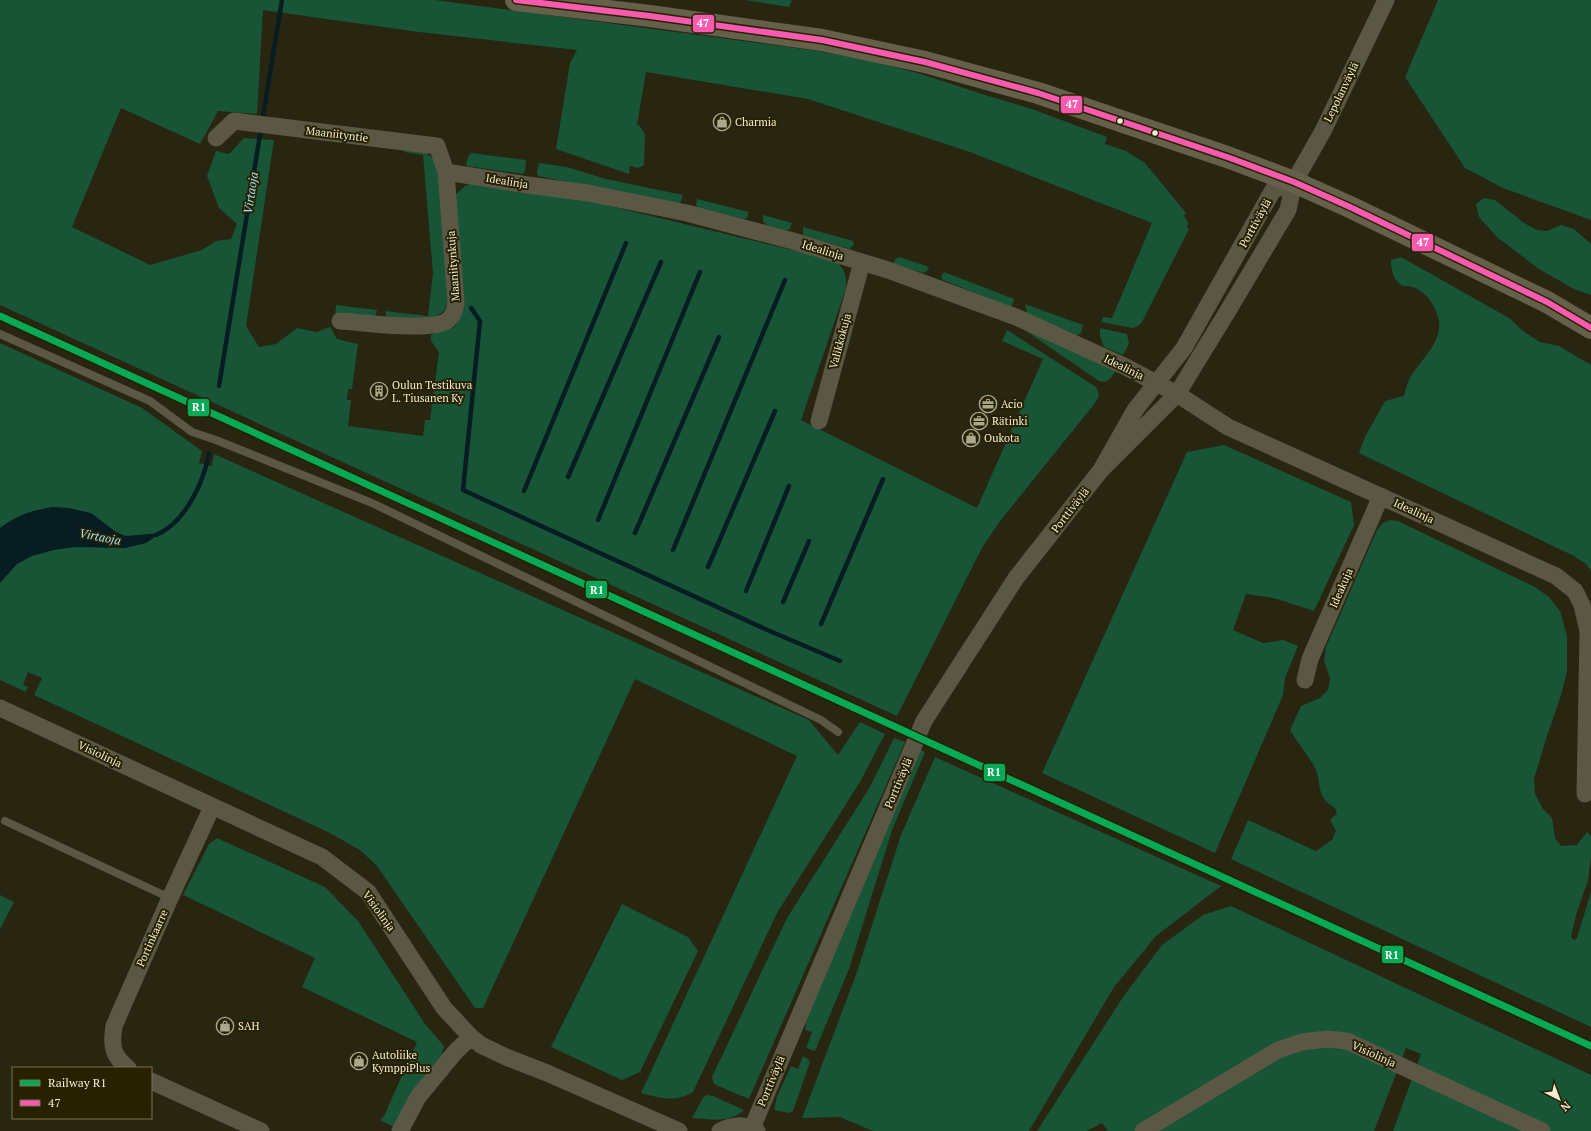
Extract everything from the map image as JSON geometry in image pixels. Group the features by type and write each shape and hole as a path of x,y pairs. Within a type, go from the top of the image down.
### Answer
{"main road":[{"path":"516,0 650,16 822,40 925,62 1038,93 1294,182 1350,207 1547,302 1591,328"}],"street":[{"name":"Lepolanväylä","path":"1294,182 1322,131 1386,0"},
{"name":"Maaniityntie","path":"216,138 234,121 437,146 446,172"},
{"name":"Idealinja","path":"446,172 588,193 686,213 792,241 888,270 1016,317 1124,366 1177,394 1228,427 1556,576 1575,591 1582,605 1588,631 1585,794"},
{"name":"Maaniitynkuja","path":"340,321 425,327 443,324 452,316 456,303 446,172"},
{"name":"Porttiväylä","path":"1101,470 1135,410 1184,348 1273,190 1294,182"},
{"name":"Porttiväylä","path":"754,1130 924,721 1016,578 1101,470 1177,394 1288,210 1294,182"},
{"name":"Valikkokuja","path":"819,421 862,262"},
{"name":"Ideakuja","path":"1305,680 1310,659 1381,496"},
{"name":"Visiolinja","path":"0,708 322,857 368,892 444,1008 471,1037 481,1045 680,1131"},
{"name":"Portinkaarre","path":"126,1067 122,1064 114,1053 111,1040 114,1026 212,807"},
{"path":"400,1131 418,1097 456,1051 471,1037"},
{"name":"Visiolinja","path":"1143,1131 1278,1050 1302,1042 1328,1039 1347,1041 1542,1131"},
{"path":"152,1081 261,1131"},
{"path":"720,1131 735,1125 754,1130"}],"lane":[{"path":"0,334 150,401 192,432 216,440 372,504 822,720 838,732"},
{"path":"5,821 170,898"}],"green space":[{"path":"0,0 435,0 818,51 872,61 921,74 1032,109 1107,137 1105,144 1126,151 1145,163 1186,213 1184,216 1188,222 1187,227 1189,229 1142,322 1133,328 1101,322 1103,317 1112,318 1152,223 970,152 808,99 646,72 637,125 639,125 645,134 644,165 638,168 630,166 629,174 556,149 570,63 577,50 419,32 263,10 257,114 218,111 200,144 121,108 72,227 150,265 202,250 216,241 231,239 237,224 219,208 207,176 216,151 229,154 244,138 274,140 246,326 259,347 276,344 297,328 316,332 330,327 337,339 358,344 352,389 348,389 347,400 351,400 348,426 423,436 425,420 430,420 439,352 431,341 431,335 436,332 453,328 459,321 461,314 455,195 465,186 473,183 585,200 834,260 843,269 846,280 846,288 801,420 977,508 1043,359 1002,341 1007,330 1096,387 1098,395 1095,403 1001,520 983,546 897,716 0,305"},
{"path":"745,0 792,0 789,7"},
{"path":"1438,0 1591,0 1591,220 1503,188 1465,168 1405,77"},
{"path":"405,147 428,154 438,166 448,303 443,312 433,318 387,318 385,311 428,316 433,273 423,155 404,152"},
{"path":"471,153 526,160 525,171 523,174 467,166 466,164 468,157"},
{"path":"539,163 567,167 606,179 683,195 680,204 538,176 537,172"},
{"path":"1484,198 1495,200 1524,223 1537,230 1547,231 1561,225 1574,229 1591,244 1591,295 1574,289 1539,269 1497,237 1479,217 1476,204"},
{"path":"697,199 749,212 747,218 744,219 699,208 696,205"},
{"path":"763,215 792,223 790,229 785,231 766,225 763,221"},
{"path":"803,227 853,241 854,244 850,249 803,235"},
{"path":"900,257 929,267 927,271 923,273 894,264 895,259"},
{"path":"1401,257 1509,318 1523,331 1540,342 1559,346 1591,365 1591,571 1586,564 1574,556 1359,453 1365,437 1385,401 1404,396 1410,378 1431,348 1438,333 1438,317 1426,295 1413,287 1401,285 1394,277 1391,260"},
{"path":"944,272 1014,299 1014,301 1011,307 943,280 941,277"},
{"path":"1025,304 1083,325 1081,333 1077,335 1027,314"},
{"path":"336,305 377,310 374,317 335,317"},
{"path":"1020,327 1116,370 1107,381 1099,381"},
{"path":"1100,328 1127,334 1129,344 1123,355 1104,347 1100,336"},
{"path":"0,343 142,408 202,451 199,463 212,466 214,454 809,720 838,755 860,722 885,734 860,782 777,913 693,1092 680,1098 661,1098 641,1093 797,756 635,679 483,1008 475,1008 377,866 360,850 328,832 34,695 42,678 28,672 23,685 28,687 26,692 0,680"},
{"path":"1224,445 1351,502 1354,525 1314,611 1274,598 1246,594 1233,630 1263,643 1283,640 1298,646 1285,678 1283,695 1215,853 1042,773 1187,452"},
{"path":"1390,520 1398,521 1535,587 1549,597 1560,611 1567,636 1567,671 1561,695 1534,779 1535,794 1543,809 1552,818 1555,838 1561,846 1577,845 1587,832 1591,836 1591,857 1588,880 1576,915 1571,937 1574,940 1577,938 1591,892 1591,1027 1231,859 1248,820 1316,851 1332,840 1336,831 1330,820 1337,814 1335,808 1325,800 1322,795 1316,770 1290,730 1301,706 1320,698 1328,690 1330,678 1324,661 1326,647 1377,530 1383,523"},
{"path":"894,738 905,742 749,1099 716,1085 713,1082 712,1077 787,918 870,787"},
{"path":"919,749 925,752 892,830 849,969 815,1051 806,1048 812,1032 805,1030 810,998"},
{"path":"935,757 1221,886 1156,936 1114,987 1029,1131 873,1131 840,1117 802,1118 857,972 901,835"},
{"path":"217,838 325,887 358,921 425,1024 444,1046 442,1054 413,1091 394,1127 380,1120 384,1116 417,1042 302,987 315,958 183,895 209,844"},
{"path":"0,895 14,902 0,929"},
{"path":"622,904 688,937 698,951 640,1072 622,1080 551,1047"},
{"path":"1231,906 1591,1075 1591,1131 1393,1131 1421,1054 1406,1048 1374,1131 1108,1131 1102,1123 1087,1131 1037,1131 1123,997 1162,945 1203,915"},
{"path":"803,1056 810,1062 793,1111 789,1113 774,1110 777,1096 791,1066 798,1069"},
{"path":"706,1095 713,1096 744,1110 732,1117 720,1120 692,1118"}],"water":[{"path":"53,507 69,508 91,513 116,532 125,536 161,533 146,543 125,548 75,547 54,550 32,556 17,564 0,583 0,528 13,519 25,514"}],"waterway":[{"name":"Virtaoja","path":"219,386 282,0"},
{"path":"524,491 626,243"},
{"path":"568,477 661,262"},
{"path":"598,520 700,272"},
{"path":"673,550 785,280"},
{"path":"471,308 480,321 463,490 765,629 840,661"},
{"path":"635,533 719,337"},
{"path":"708,567 775,411"},
{"name":"Virtaoja","path":"156,535 176,521 192,500 203,476 209,453"},
{"path":"821,624 883,479"},
{"path":"746,591 789,486"},
{"path":"783,602 809,541"}],"rail line":[{"name":"R1","path":"0,316 1591,1046"}],"transit line":[{"name":"47","path":"516,0 650,16 822,40 925,62 1038,93 1230,158 1294,182 1350,207 1547,302 1591,328"}],"place":[{"name":"Charmia","path":"722,122"},
{"name":"Oulun Testikuva L. Tiusanen Ky","path":"379,391"},
{"name":"Acio","path":"988,404"},
{"name":"Rätinki","path":"979,421"},
{"name":"Oukota","path":"971,438"},
{"name":"SAH","path":"225,1026"},
{"name":"Autoliike KymppiPlus","path":"359,1061"}]}
